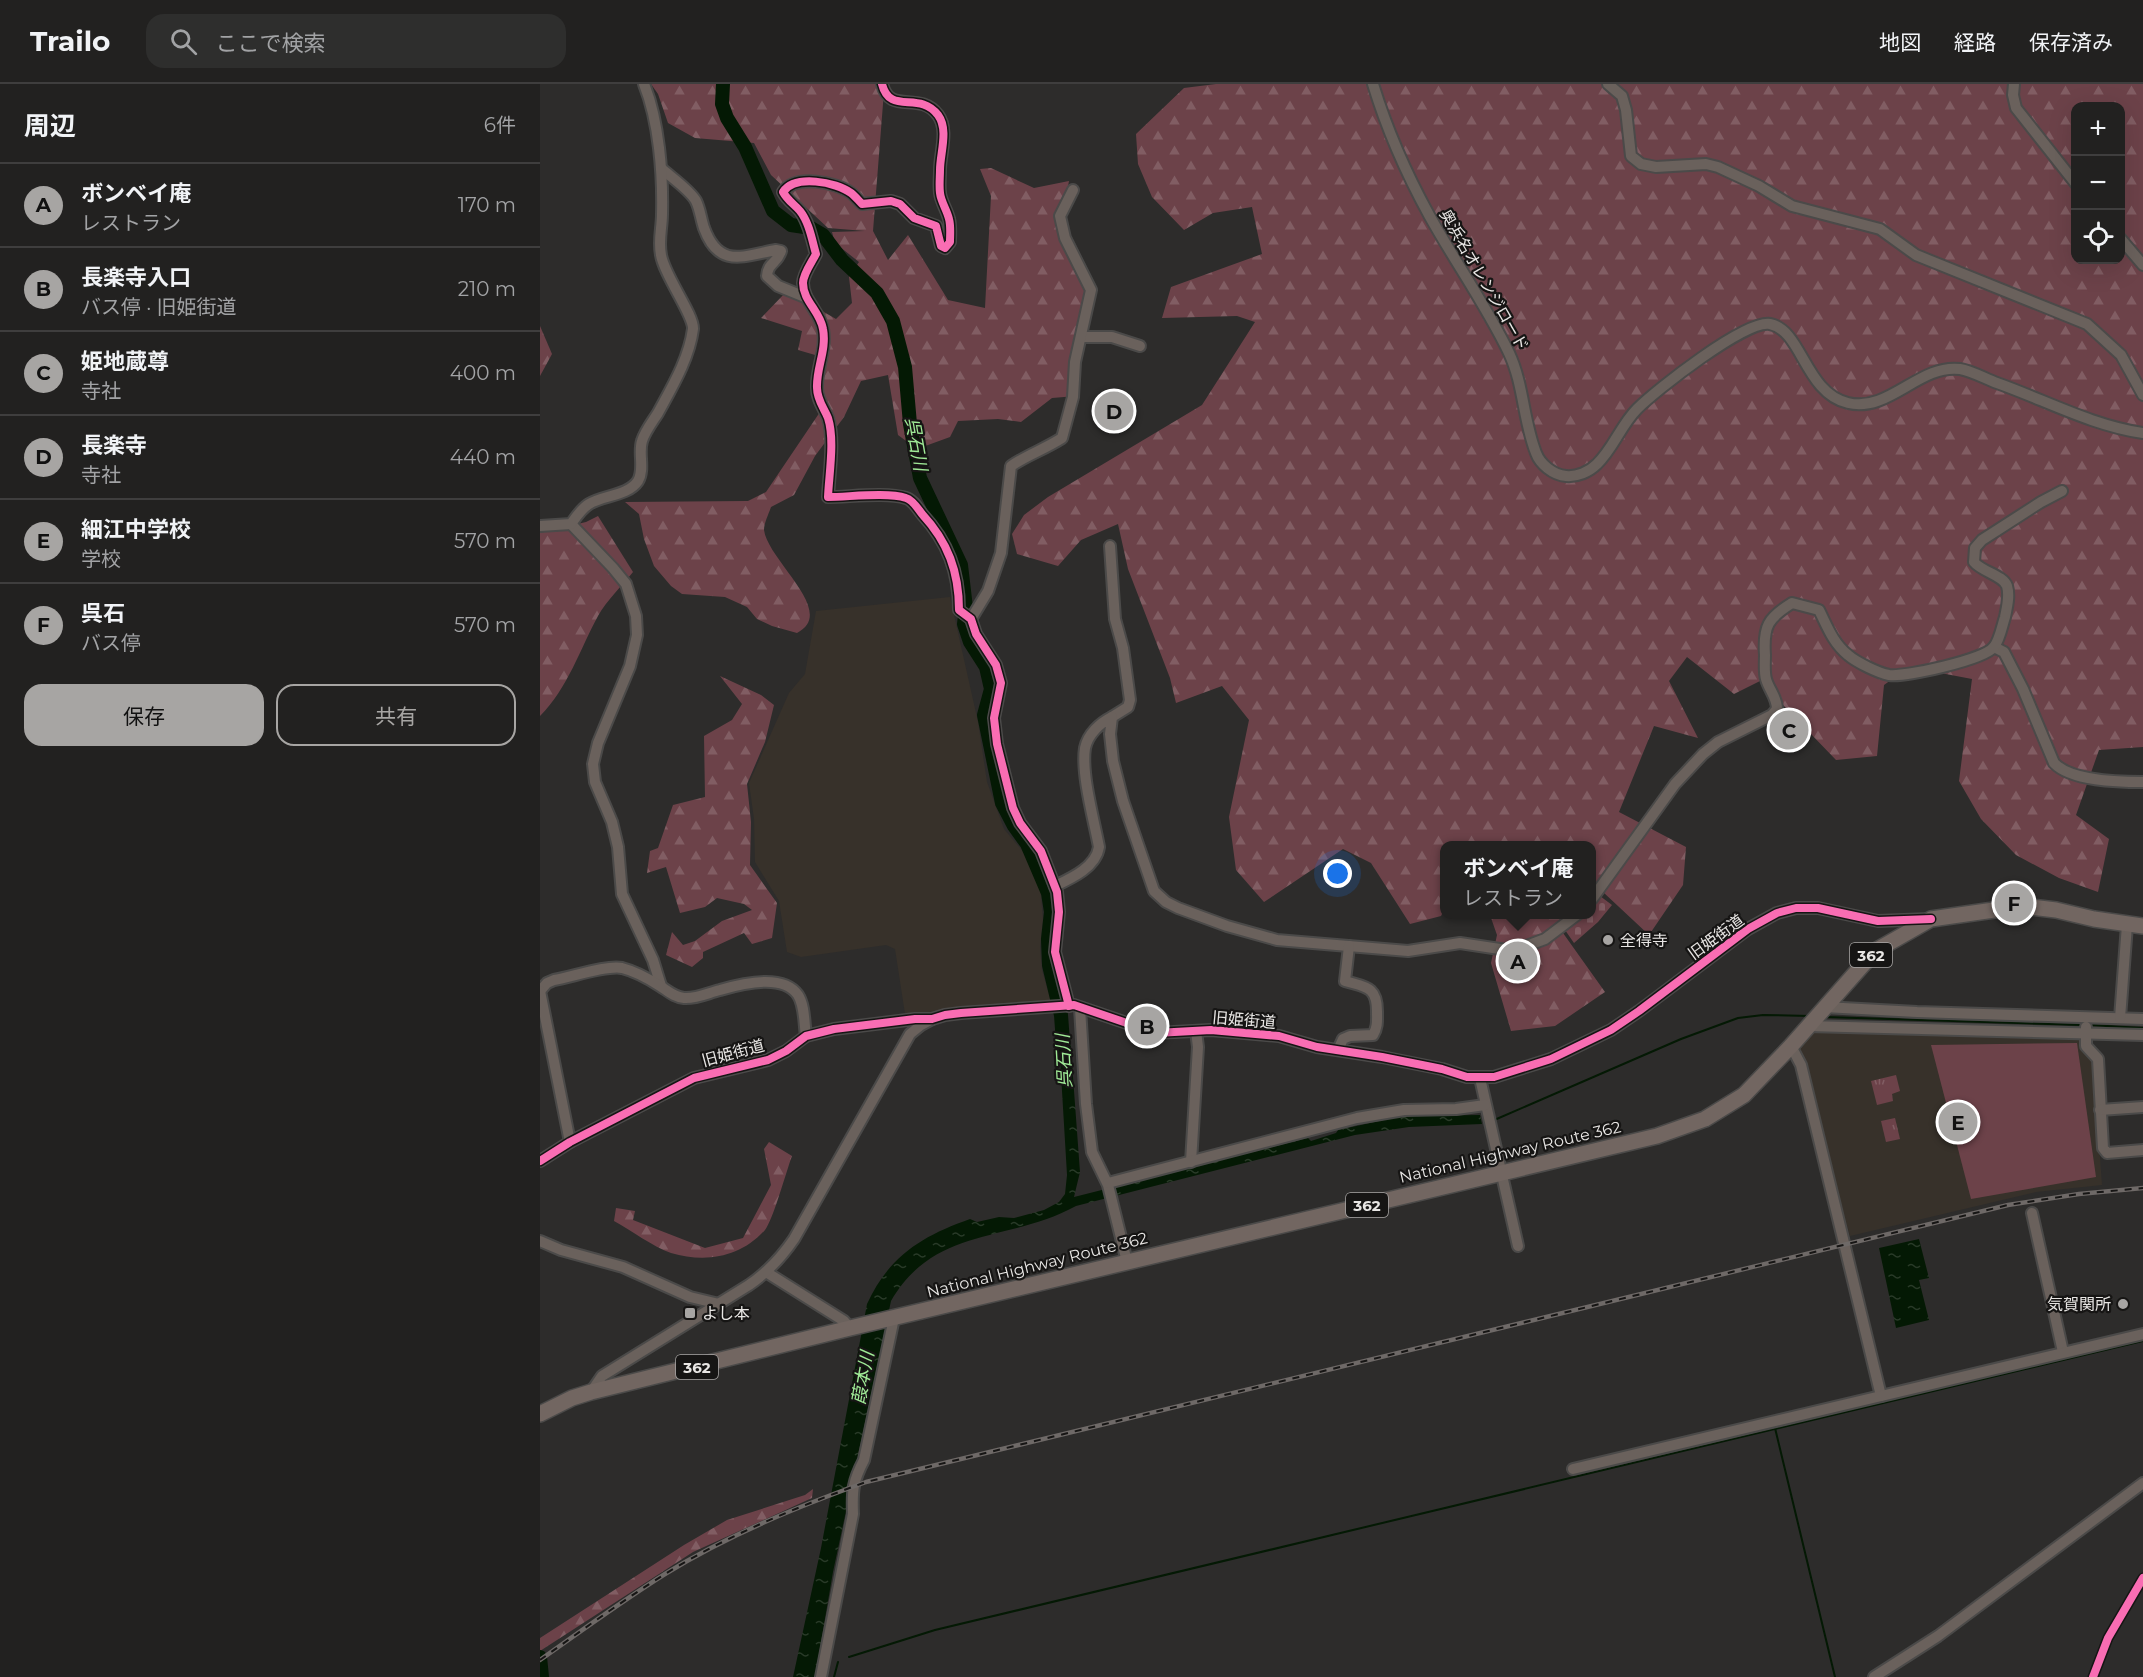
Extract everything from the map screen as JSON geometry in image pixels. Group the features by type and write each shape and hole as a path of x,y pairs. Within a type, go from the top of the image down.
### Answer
{"highway":[{"name":"National Highway Route 362","path":"540,1414 572,1398 591,1392 853,1327 1657,1136 1705,1119 1744,1095 1875,951 1931,919 2022,906 2143,926"}],"street":[{"path":"571,524 582,509 589,504 629,489 637,482 641,473 642,441 678,377 693,327 661,257 662,169 649,97 644,84"},
{"path":"805,297 802,281 816,254 801,212 787,200 783,192 786,188 799,182 813,181 830,184 850,192 862,204 891,201 900,204 914,218 936,226 941,246 945,248 950,242 949,219 940,195 940,165 943,146 942,124 939,116 924,103 897,102 890,99 882,84"},
{"name":"奥浜名オレンジロード","path":"1373,84 1386,126 1405,169 1430,216 1500,333 1517,369 1536,455 1550,470 1565,476 1583,474 1597,464 1635,410 1670,380 1730,339 1754,326 1771,324 1788,334 1818,384 1834,398 1850,404 1873,403 1931,374 1960,369 2126,431 2143,433"},
{"path":"1608,84 1622,96 1626,110 1631,156 1641,164 1656,167 1706,164 1718,167 1759,186 1792,206 1880,229 1916,255 2087,324 2121,356 2143,395"},
{"path":"2014,84 2013,95 2016,108 2071,178"},
{"path":"662,169 696,201 707,236 716,249 730,258 781,251 780,256 768,268 766,276 778,285 805,297 817,312 823,326 825,346 816,387 820,404 828,418 830,439 828,497 896,496 909,499 935,528 952,559 958,610 970,619 976,634 996,666 1001,683 994,718 997,744 1013,808 1041,851 1055,886 1059,912 1055,952 1071,1007 1092,1152 1108,1184 1127,1262"},
{"path":"970,619 988,591 1001,553 1011,466 1062,438 1073,398 1075,362 1091,291 1065,238 1060,216 1073,190"},
{"path":"2125,243 2143,264"},
{"path":"1082,337 1112,337 1140,346"},
{"path":"1596,893 1669,792 1703,754 1718,742 1772,715 1777,709 1777,701 1766,679 1764,647 1766,627 1774,614 1792,603 1819,609 1832,639 1848,655 1864,665 1889,675 1950,665 1979,657 1994,647 2008,602 2007,586 2002,579 1980,569 1974,562 1975,548 1982,540 2062,491"},
{"path":"540,525 571,524 626,584 636,616 637,635 630,666 598,743 593,764 595,782 612,822 618,847 622,894 653,960 661,986"},
{"path":"1055,886 1083,870 1098,856 1099,847 1086,778 1085,747 1096,728 1128,707 1130,700 1123,648 1114,619 1110,546"},
{"path":"1994,647 2004,652 2023,689 2054,763 2062,771 2090,778 2143,782"},
{"path":"1112,717 1110,734 1113,760 1123,801 1154,891 1166,902 1178,908 1242,930 1286,941 1408,951 1460,943 1514,951 1545,939 1572,919"},
{"name":"旧姫街道","path":"540,1161 570,1142 694,1078 768,1060 786,1051 806,1036 834,1029 932,1019 945,1014 1071,1007 1156,1033 1235,1030 1279,1036 1317,1047 1480,1078 1501,1076 1551,1059 1611,1030 1749,929 1777,913 1796,908 1818,908 1878,921 1931,919"},
{"path":"2120,1018 2127,925"},
{"path":"1338,1050 1343,1039 1350,1036 1373,1035 1377,1027 1377,997 1371,989 1345,981 1349,946"},
{"path":"570,1142 540,994 547,983 609,968 621,968 661,986 669,993 685,998 697,997 745,983 782,984 792,988 798,996 802,1005 806,1036"},
{"path":"1824,1006 2143,1019"},
{"path":"2086,1017 2086,1046 2098,1059 2103,1148 2107,1153 2143,1150"},
{"path":"591,1392 602,1376 719,1304 766,1272 781,1258 910,1034 932,1019"},
{"path":"1808,1026 2143,1035"},
{"path":"1191,1162 1198,1047 1196,1031"},
{"path":"1791,1046 1802,1065 1881,1396"},
{"path":"1480,1078 1518,1246"},
{"path":"1108,1184 1357,1118 1404,1110 1485,1107"},
{"path":"2100,1110 2143,1107"},
{"path":"2032,1213 2064,1352"},
{"path":"540,1241 561,1250 623,1267 690,1297 719,1304"},
{"path":"766,1272 853,1327"},
{"path":"821,1677 854,1514 852,1493 854,1479 864,1460 893,1318"},
{"path":"1573,1469 2143,1334"},
{"path":"1874,1677 1938,1636 2143,1483"}],"shaded area":[{"path":"950,597 978,722 987,782 1004,829 1025,854 1040,884 1043,920 1040,947 1042,970 1051,1002 905,1014 895,949 886,945 801,957 787,952 779,901 755,862 754,819 749,783 789,693 805,674 816,611"},
{"path":"1815,1028 2079,1036 2080,1046 2093,1060 2102,1185 2036,1192 1850,1236 1798,1046"}],"green space":[{"path":"651,84 880,84 884,91 873,231 888,260 908,235 948,300 985,308 991,196 980,169 991,168 1034,188 1069,181 1061,221 1091,290 1077,354 1076,396 1052,398 1021,422 998,419 958,421 950,437 917,449 898,435 888,375 861,381 844,417 815,456 794,495 771,507 765,524 764,530 768,542 806,599 810,612 808,624 797,633 757,619 747,607 725,597 682,594 671,586 654,566 644,539 639,514 625,502 748,501 766,492 820,412 822,357 798,350 802,331 761,318 785,293 836,319 852,303 849,277 859,262 835,243 832,232 865,231 828,228 771,175 754,143 695,138 668,123 658,94"},
{"path":"1216,84 2143,84 2143,747 2099,750 2076,815 2109,839 2098,892 2059,878 2016,855 1981,819 1959,781 1972,679 1909,667 1884,685 1877,756 1836,760 1760,681 1734,694 1687,657 1669,681 1698,738 1654,726 1619,812 1686,847 1683,885 1649,935 1603,892 1596,897 1596,841 1440,841 1440,916 1410,924 1371,863 1343,849 1264,902 1236,870 1229,817 1249,720 1222,686 1176,703 1170,678 1128,569 1118,524 1081,540 1058,566 1017,554 1012,534 1024,515 1048,497 1202,405 1255,322 1237,316 1162,318 1171,287 1262,254 1252,207 1213,213 1184,230 1152,197 1138,164 1136,134 1184,88"},
{"path":"540,326 552,354 540,376"},
{"path":"598,516 633,572 602,610 566,681 540,716 540,533 586,522"},
{"path":"720,676 761,695 774,705 765,742 747,784 751,822 750,865 777,903 772,938 752,944 744,933 703,952 703,958 692,967 666,955 672,932 683,945 695,941 722,921 752,910 744,904 717,898 705,907 680,913 666,867 647,873 650,851 658,848 673,805 705,797 704,736 732,720 742,704"},
{"path":"1600,896 1612,905 1598,922 1574,943 1565,930 1579,919 1596,919 1596,900"},
{"path":"1491,919 1568,919 1558,926 1605,992 1555,1026 1511,1031 1491,963 1497,935"},
{"path":"2077,1043 2096,1177 1971,1199 1931,1045"},
{"path":"1896,1075 1900,1091 1892,1094 1893,1101 1877,1105 1871,1081"},
{"path":"1895,1118 1900,1139 1886,1142 1881,1121"},
{"path":"769,1142 792,1156 768,1225 745,1247 709,1258 684,1256 657,1247 614,1221 616,1208 635,1211 633,1220 705,1248 743,1238 771,1185 764,1149"},
{"path":"813,1489 812,1498 693,1552 540,1651 540,1638 684,1545 727,1520 805,1495"}],"water":[{"name":"葭本川","path":"1070,1036 1080,1172 1074,1197 1308,1138 1311,1141 1336,1133 1338,1130 1402,1116 1480,1115 1482,1124 1409,1127 1355,1135 1076,1206 1051,1218 951,1247 929,1259 909,1277 891,1301 833,1572 815,1677 793,1677 821,1548 867,1304 876,1287 897,1260 937,1233 970,1219 977,1222 999,1217 1014,1218 1044,1210 1059,1202 1065,1194 1067,1175 1059,1041"},
{"path":"1919,1239 1929,1278 1919,1280 1929,1320 1896,1328 1879,1248"}],"waterway":[{"name":"呉石川","path":"723,84 722,104 727,118 745,147 773,211 791,225 811,228 823,235 842,260 877,293 893,321 905,367 910,424 920,478 961,565 966,608 964,624 970,642 986,667 991,689 984,715 1002,803 1027,844 1048,893 1051,912 1048,939 1049,965 1061,1015 1064,1056"},
{"path":"1492,1121 1681,1039 1738,1018 1763,1015 1810,1016"},
{"path":"1825,1017 2083,1025"},
{"path":"2089,1025 2143,1028"},
{"path":"849,1657 935,1630 2143,1341"},
{"path":"1775,1428 1835,1677"},
{"path":"540,1657 542,1677"},
{"path":"834,1677 838,1662"}],"railway":[{"path":"540,1660 633,1595 689,1560 763,1523 866,1482 2008,1205 2079,1194 2143,1188"}],"cycle path":[{"path":"882,84 891,99 922,104 938,115 941,121 943,135 940,190 950,222 950,242 945,248 941,246 936,226 914,218 900,204 891,201 862,204 844,189 816,182 797,183 789,186 783,192 806,220 816,254 803,283 806,295 819,317 824,337 817,392 828,418 831,436 828,497 879,495 909,499 939,535 945,547 957,583 959,610 971,619 976,634 996,665 1001,683 994,718 997,744 1013,808 1020,823 1041,851 1057,892 1059,912 1055,952 1069,1006"},
{"path":"540,1161 570,1142 694,1078 768,1060 786,1051 806,1036 834,1029 932,1019 961,1013 1074,1005 1156,1033 1211,1030 1279,1036 1317,1047 1382,1057 1442,1069 1467,1077 1494,1077 1551,1059 1611,1030 1748,929 1777,913 1796,908 1818,908 1878,921 1931,919"},
{"path":"2093,1677 2108,1638 2143,1578"}],"place":[{"name":"長楽寺","path":"1114,411"},
{"name":"姫地蔵尊","path":"1789,730"},
{"name":"呉石","path":"2014,903"},
{"name":"全得寺","path":"1608,940"},
{"name":"ボンベイ庵","path":"1518,961"},
{"name":"長楽寺入口","path":"1147,1026"},
{"name":"細江中学校","path":"1958,1122"},
{"name":"気賀関所","path":"2123,1304"},
{"name":"よし本","path":"690,1313"}]}
